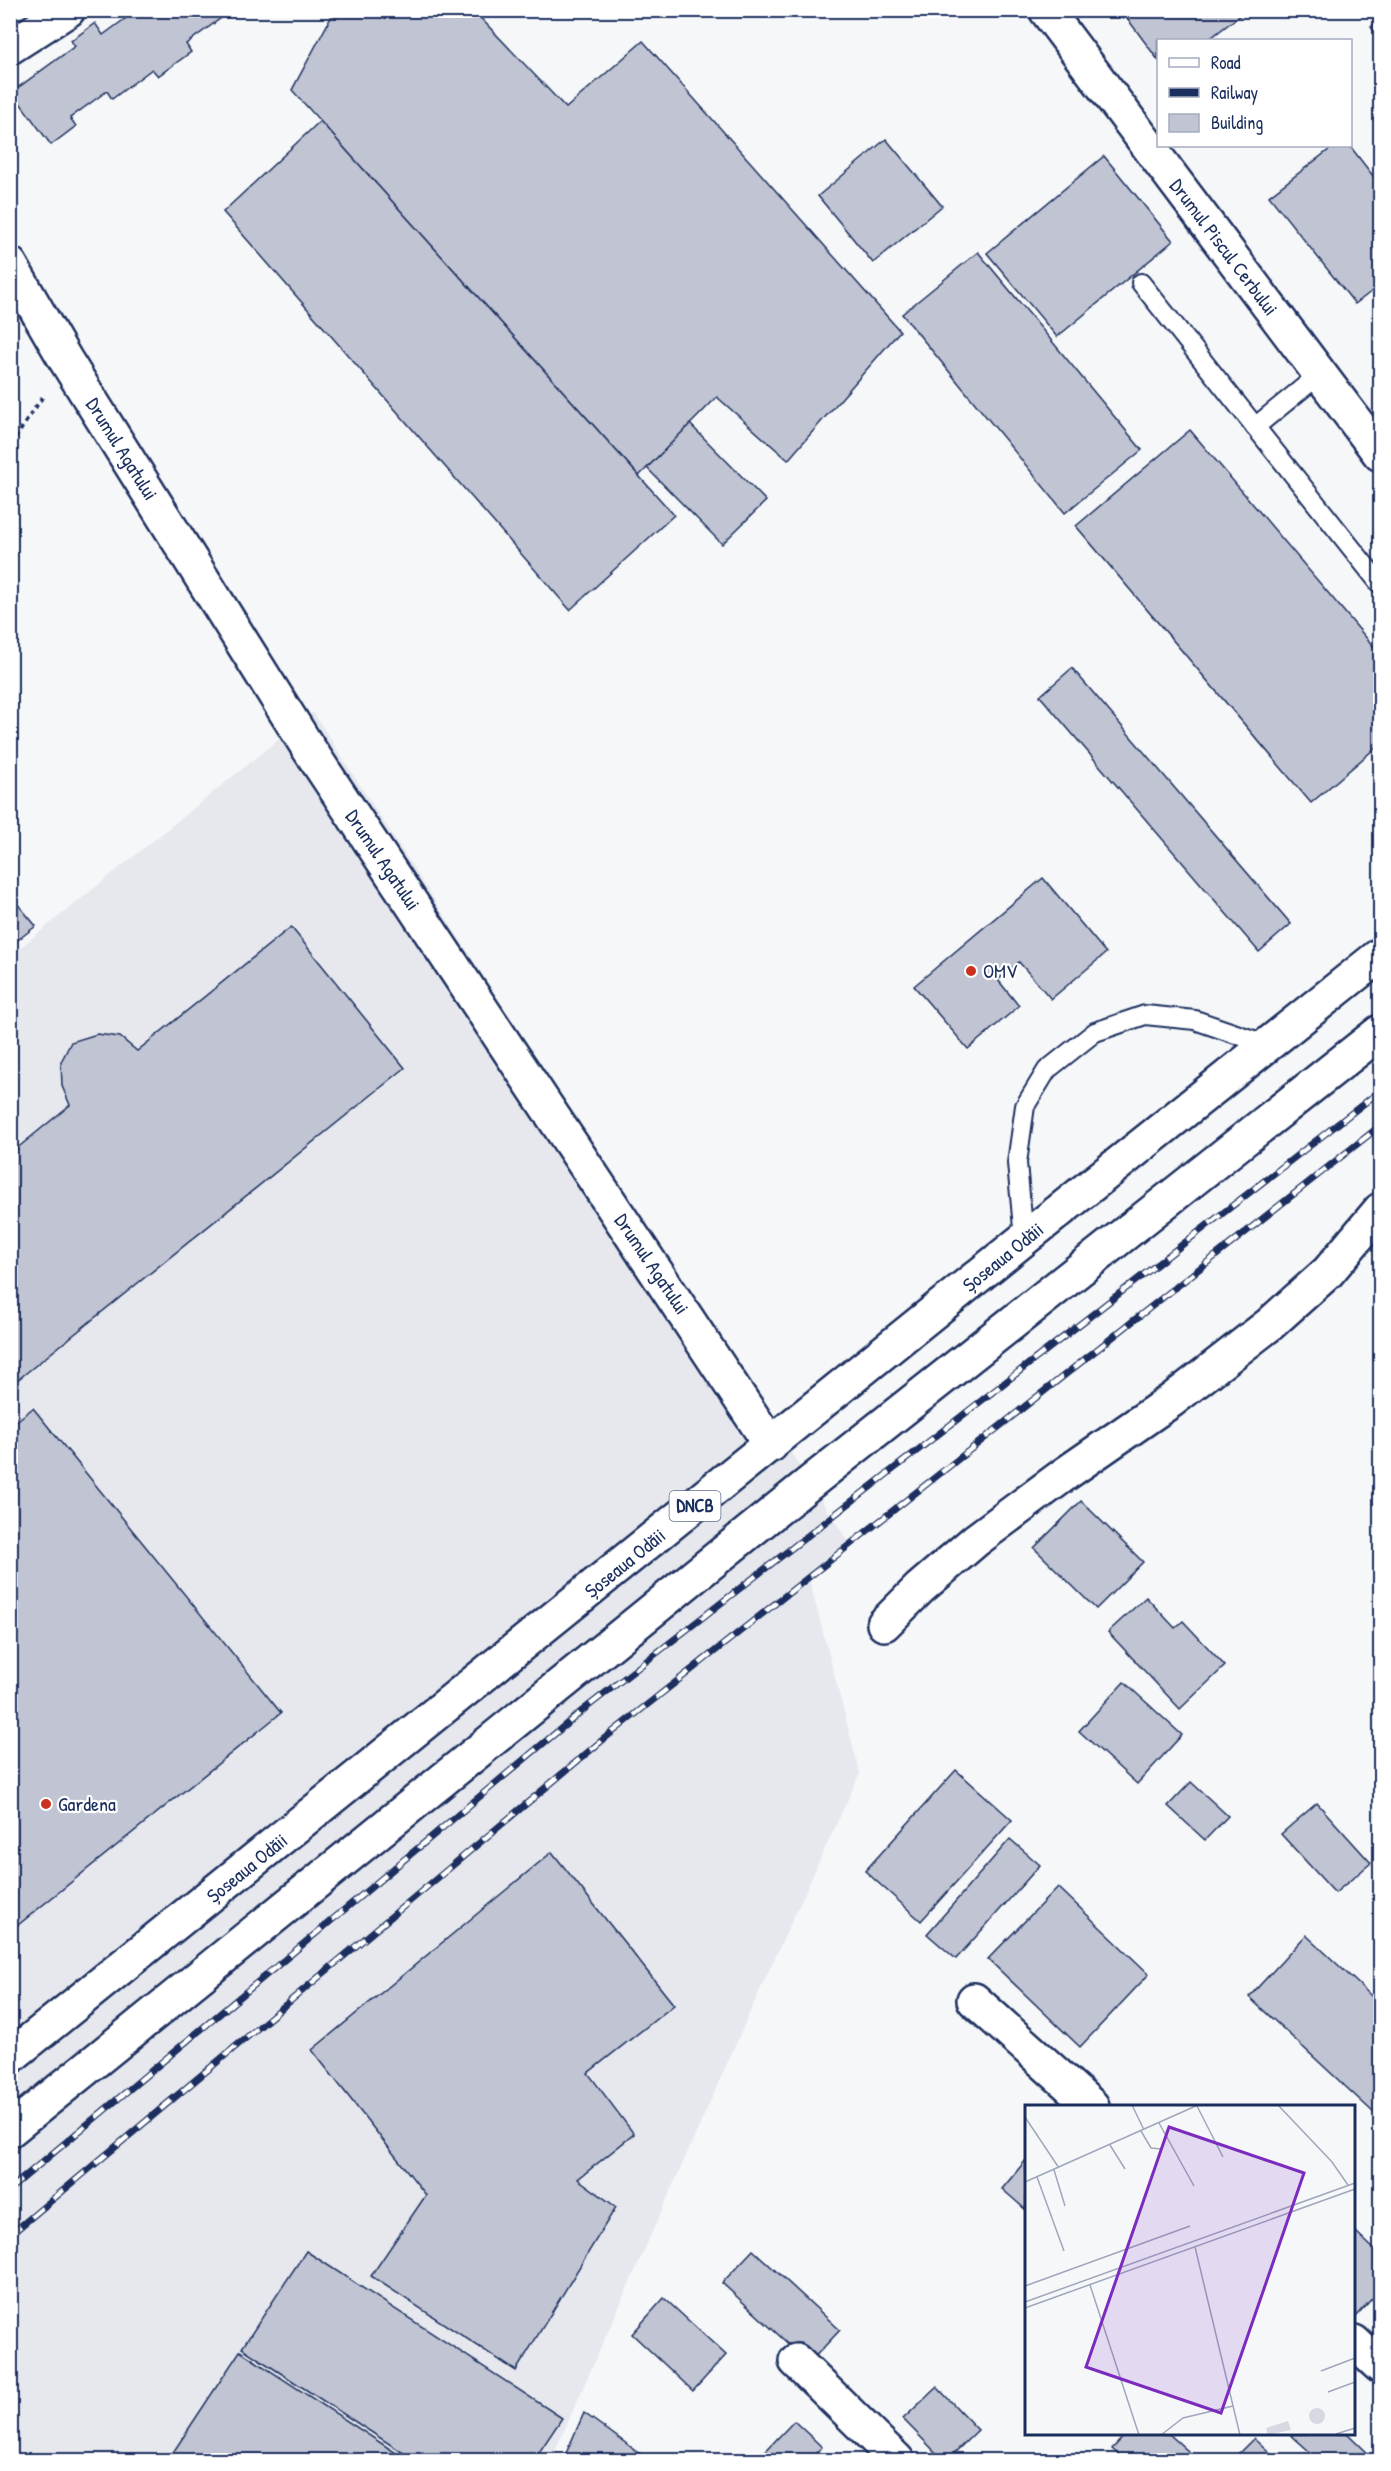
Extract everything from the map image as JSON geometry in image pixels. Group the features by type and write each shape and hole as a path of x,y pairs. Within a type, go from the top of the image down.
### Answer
{"main road":[{"path":"10,47 68,10"},
{"name":"Drumul Piscul Cerbului","path":"1046,10 1380,454"},
{"name":"Drumul Agatului","path":"11,268 65,359 307,746 771,1445"},
{"name":"Șoseaua Odăii","path":"10,2057 1024,1239 1380,955"},
{"name":"DNCB","path":"10,2130 820,1474 1380,1032"},
{"path":"884,1624 920,1588 976,1540 1065,1474 1172,1400 1270,1324 1328,1272 1380,1210"},
{"path":"974,2000 1091,2105"},
{"path":"1355,2344 1380,2366"},
{"path":"796,2361 897,2460"}],"lane":[{"path":"1141,283 1380,584"},
{"path":"1255,426 1320,374"},
{"path":"1024,1239 1017,1162 1026,1106 1047,1070 1079,1044 1095,1032 1144,1015 1195,1020 1268,1045"}],"path":[{"path":"10,446 65,359"}],"shaded area":[{"path":"313,712 851,1546 809,1579 860,1773 758,1994 551,2460 11,2460 11,955"}],"building":[{"path":"137,10 232,10 186,44 191,52 158,76 152,69 112,99 107,91 70,118 76,126 51,145 12,92 75,46 71,41 95,23 103,35"},
{"path":"335,10 473,10 566,108 643,41 900,331 788,460 717,397 639,476 292,90"},
{"path":"1121,10 1247,10 1209,39 1157,39 1157,59"},
{"path":"1380,18 1380,39 1371,27"},
{"path":"320,121 674,515 570,610 223,212"},
{"path":"886,139 942,206 873,263 818,196"},
{"path":"1333,147 1351,147 1380,185 1380,285 1355,304 1269,196"},
{"path":"1104,156 1173,241 1057,337 987,253"},
{"path":"978,252 1142,450 1065,513 902,314"},
{"path":"690,424 766,501 722,544 647,468"},
{"path":"1190,430 1380,654 1380,744 1311,803 1076,526"},
{"path":"1072,668 1291,924 1259,952 1040,696"},
{"name":"OMV","path":"1043,878 1106,953 1051,999 1019,962 998,980 1019,1006 968,1049 914,986"},
{"path":"10,895 36,926 10,946"},
{"path":"291,927 405,1068 10,1386 10,1154 70,1105 62,1086 61,1062 71,1042 97,1034 120,1037 137,1051"},
{"path":"33,1408 281,1713 18,1925 10,1917 10,1426"},
{"path":"1081,1501 1143,1562 1096,1609 1034,1548"},
{"path":"1146,1597 1175,1628 1183,1621 1225,1666 1180,1709 1108,1632"},
{"path":"1124,1682 1182,1735 1137,1784 1079,1731"},
{"path":"956,1770 1012,1820 921,1921 865,1871"},
{"path":"1191,1782 1228,1816 1205,1840 1168,1806"},
{"path":"1317,1803 1371,1863 1335,1893 1281,1834"},
{"path":"1010,1839 1040,1865 956,1959 927,1934"},
{"path":"552,1852 674,2005 588,2073 634,2134 578,2179 616,2207 516,2371 371,2276 426,2195 312,2050"},
{"path":"1058,1887 1149,1974 1080,2047 988,1959"},
{"path":"1306,1935 1380,2004 1380,2108 1375,2114 1249,1997"},
{"path":"1025,2161 1025,2209 1002,2189"},
{"path":"1355,2231 1380,2255 1380,2290 1355,2317"},
{"path":"753,2250 840,2330 809,2363 722,2283"},
{"path":"306,2251 562,2418 534,2460 414,2460 242,2348"},
{"path":"664,2298 726,2355 693,2391 632,2334"},
{"path":"240,2351 407,2460 168,2460"},
{"path":"937,2387 978,2430 947,2460 943,2460 903,2419"},
{"path":"584,2413 649,2460 563,2460"},
{"path":"794,2421 822,2447 809,2460 757,2460"},
{"path":"1125,2435 1170,2435 1198,2460 1125,2460 1112,2449"},
{"path":"1291,2435 1349,2435 1375,2460 1319,2460"},
{"path":"1254,2438 1278,2460 1232,2460"}],"railway":[{"path":"10,2189 582,1711 1380,1091"},
{"path":"10,2235 605,1738 1380,1126"}],"place":[{"name":"OMV","path":"971,971"},
{"name":"Gardena","path":"46,1804"}]}
